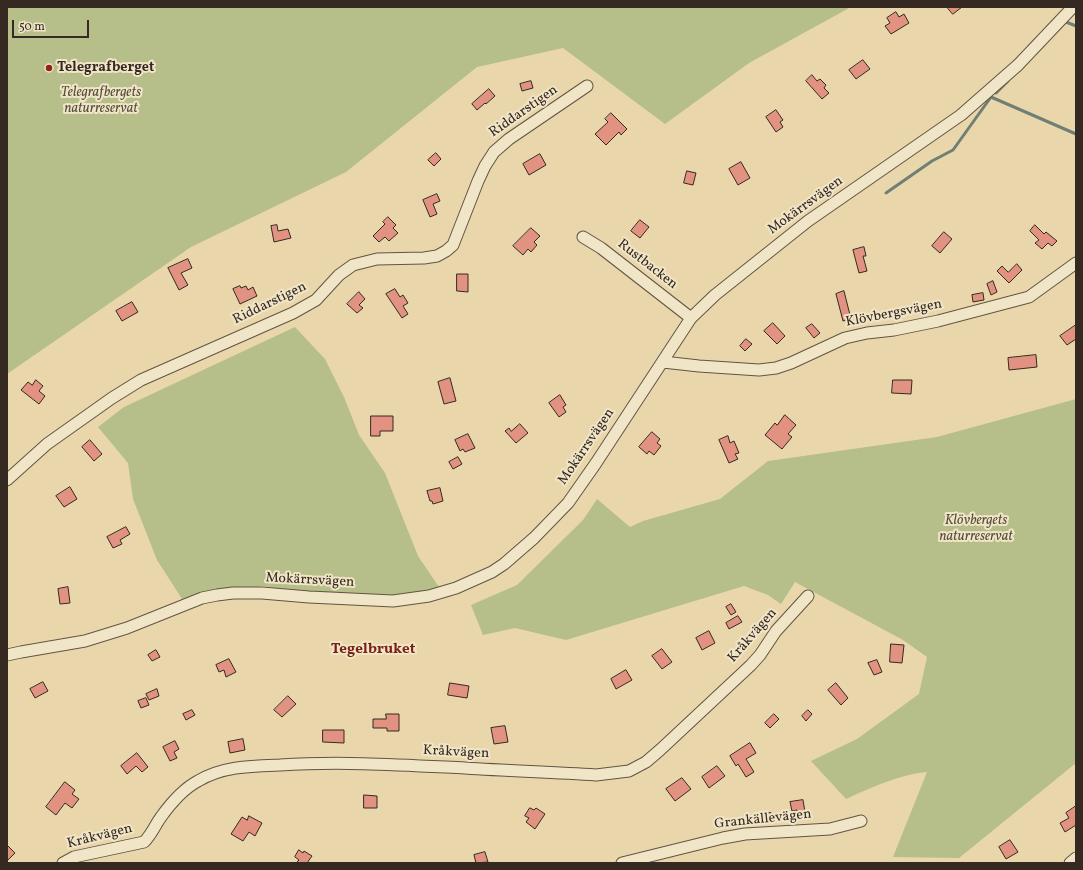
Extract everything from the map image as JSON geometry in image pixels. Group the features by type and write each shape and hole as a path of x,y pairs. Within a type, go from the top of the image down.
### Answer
{"street":[{"name":"Mokärrsvägen","path":"7,656 21,652 85,641 127,628 202,598 217,595 233,593 262,593 309,597 393,600 429,596 456,588 476,580 504,564 534,538 568,503 692,318 715,295 808,221 961,115 1018,65 1073,7"},
{"name":"Riddarstigen","path":"7,480 47,444 112,398 141,380 298,310 316,300 339,275 353,265 377,259 424,258 436,256 446,251 453,245 478,181 494,152 509,138 587,86"},
{"name":"Rustbacken","path":"583,237 601,248 692,318"},
{"name":"Klövbergsvägen","path":"663,362 759,370 776,368 792,363 845,338 938,321 1028,297 1076,263"},
{"name":"Kråkvägen","path":"63,863 74,857 144,842 150,836 161,817 189,786 217,772 238,767 308,763 374,764 596,775 629,772 646,762 751,665 760,656 776,631 808,596"},
{"name":"Grankällevägen","path":"622,863 745,834 830,829 861,822"},
{"path":"1070,863 1076,858"}],"green space":[{"name":"Telegrafbergets naturreservat","path":"7,7 851,7 749,63 665,124 563,48 477,67 346,172 191,247 7,374"},
{"path":"295,327 325,359 344,397 359,435 385,473 418,556 439,587 439,591 393,597 324,596 264,586 208,593 182,599 157,560 133,499 128,463 98,427 124,407"},
{"name":"Klövbergets naturreservat","path":"1076,399 1076,763 959,858 893,857 927,772 917,773 875,786 846,799 811,761 857,739 919,694 927,657 903,640 795,582 781,604 768,595 744,586 566,640 515,628 483,635 471,605 517,585 583,520 597,499 630,527 643,521 720,499 768,461 937,437"}],"building":[{"path":"947,7 962,7 953,14"},
{"path":"896,12 899,17 904,14 909,23 891,34 885,26 890,23 887,18"},
{"path":"863,60 870,69 856,79 849,70"},
{"path":"812,75 817,81 820,79 826,85 824,88 829,93 822,99 806,81"},
{"path":"531,81 533,88 522,91 520,84"},
{"path":"489,89 495,96 477,110 472,104"},
{"path":"776,110 783,120 780,122 783,127 776,132 766,117"},
{"path":"611,113 627,129 621,135 619,132 606,145 595,134 608,122 605,119"},
{"path":"436,153 441,159 434,166 428,160"},
{"path":"540,154 546,165 529,175 523,164"},
{"path":"741,162 750,178 738,185 729,169"},
{"path":"687,171 696,173 693,185 684,183"},
{"path":"437,194 440,201 433,204 437,214 430,217 423,200"},
{"path":"388,217 396,225 393,228 398,233 389,241 385,237 379,242 373,236 385,224 383,222"},
{"path":"640,220 649,227 640,238 631,231"},
{"path":"277,225 278,231 288,229 291,238 274,242 271,226"},
{"path":"1035,225 1044,234 1046,232 1057,241 1052,246 1048,243 1042,249 1035,243 1039,240 1030,231"},
{"path":"531,228 540,236 534,242 537,245 531,252 528,249 523,255 513,246"},
{"path":"944,232 952,239 940,253 932,246"},
{"path":"864,247 866,256 863,256 867,271 859,273 853,250"},
{"path":"188,259 192,268 181,273 188,285 179,290 168,268"},
{"path":"1017,264 1022,270 1009,283 997,271 1002,266 1008,272"},
{"path":"457,274 468,274 468,292 457,291"},
{"path":"993,281 997,292 991,295 987,284"},
{"path":"240,286 241,288 246,286 248,290 253,287 257,296 240,304 233,289"},
{"path":"395,289 400,297 403,295 408,303 403,306 408,314 402,318 386,294"},
{"path":"844,291 851,319 843,321 836,294"},
{"path":"359,292 365,299 359,305 363,308 357,313 347,304"},
{"path":"983,293 984,300 973,302 972,295"},
{"path":"132,302 138,312 122,321 116,311"},
{"path":"773,323 785,336 777,344 764,331"},
{"path":"812,324 820,333 814,338 806,328"},
{"path":"1076,325 1076,339 1067,345 1060,336"},
{"path":"746,339 752,344 745,351 740,346"},
{"path":"1036,355 1037,367 1009,370 1008,358"},
{"path":"450,378 456,401 444,404 438,382"},
{"path":"36,380 43,386 39,391 45,396 39,404 21,390 28,382 32,385"},
{"path":"893,380 912,380 911,394 892,393"},
{"path":"560,395 566,405 563,407 566,412 559,417 549,403"},
{"path":"785,415 796,425 788,434 792,437 782,449 765,435 775,423 777,425"},
{"path":"371,416 393,416 393,431 380,431 380,436 371,436"},
{"path":"520,424 528,433 516,443 505,431 509,428 511,431"},
{"path":"652,432 660,439 657,443 661,446 654,455 649,451 647,454 639,447"},
{"path":"468,434 475,448 465,452 463,449 460,451 455,440"},
{"path":"728,436 730,443 734,441 739,453 735,454 738,459 729,463 719,440"},
{"path":"90,440 102,454 94,461 82,447"},
{"path":"458,457 462,464 453,469 449,462"},
{"path":"70,487 77,499 64,507 56,496"},
{"path":"440,488 443,501 433,504 432,501 430,501 427,491"},
{"path":"126,527 130,534 120,540 122,544 113,548 107,537"},
{"path":"68,587 70,603 60,604 58,589"},
{"path":"731,604 736,612 731,615 726,607"},
{"path":"738,616 742,622 729,629 726,623"},
{"path":"709,631 715,643 702,650 696,638"},
{"path":"891,644 904,645 902,663 890,662"},
{"path":"662,649 672,662 662,669 652,656"},
{"path":"156,650 160,657 152,661 148,655"},
{"path":"229,659 236,672 226,677 224,670 219,672 216,665"},
{"path":"877,660 882,672 874,675 868,663"},
{"path":"626,670 632,680 616,689 611,679"},
{"path":"43,682 48,691 35,698 30,689"},
{"path":"450,683 469,686 467,698 448,695"},
{"path":"836,683 848,698 841,705 828,690"},
{"path":"157,689 159,696 149,700 146,694"},
{"path":"288,696 296,704 282,717 274,710"},
{"path":"146,698 149,705 141,708 138,701"},
{"path":"192,710 195,715 186,720 183,714"},
{"path":"808,710 812,714 806,721 802,716"},
{"path":"386,714 399,714 399,731 387,731 387,728 373,728 373,719 386,719"},
{"path":"774,714 779,719 770,728 765,723"},
{"path":"505,726 508,742 494,744 491,728"},
{"path":"323,730 344,730 344,743 323,742"},
{"path":"243,739 245,750 230,753 228,742"},
{"path":"175,741 179,749 174,752 177,758 170,761 163,747"},
{"path":"750,743 756,753 746,759 754,772 746,777 738,764 736,766 730,756"},
{"path":"137,753 148,767 142,772 136,766 127,774 121,766"},
{"path":"717,766 725,776 709,788 702,777"},
{"path":"682,778 691,789 675,801 666,789"},
{"path":"65,782 75,790 72,794 79,799 72,808 65,803 56,815 46,807"},
{"path":"364,795 377,796 377,808 364,808"},
{"path":"803,800 805,812 797,813 797,810 792,811 790,802"},
{"path":"1076,806 1076,825 1065,832 1060,823 1069,818 1066,813"},
{"path":"530,808 534,810 536,808 545,814 535,829 526,822 529,818 525,816"},
{"path":"771,813 772,822 761,823 760,814"},
{"path":"249,816 262,823 255,836 249,832 243,841 231,834 242,817 247,820"},
{"path":"1010,840 1018,852 1006,859 999,847"},
{"path":"7,845 15,853 7,861"},
{"path":"299,850 312,856 307,863 296,863 299,860 295,857"},
{"path":"485,852 488,862 476,863 474,855"}],"waterway":[{"path":"1063,24 1066,22 1076,26"},
{"path":"996,93 1008,81"},
{"path":"886,193 932,161 953,150 991,97 1076,134"}],"place":[{"name":"Telegrafberget","path":"49,68"}],"district":[{"name":"Tegelbruket","path":"373,650"}]}
